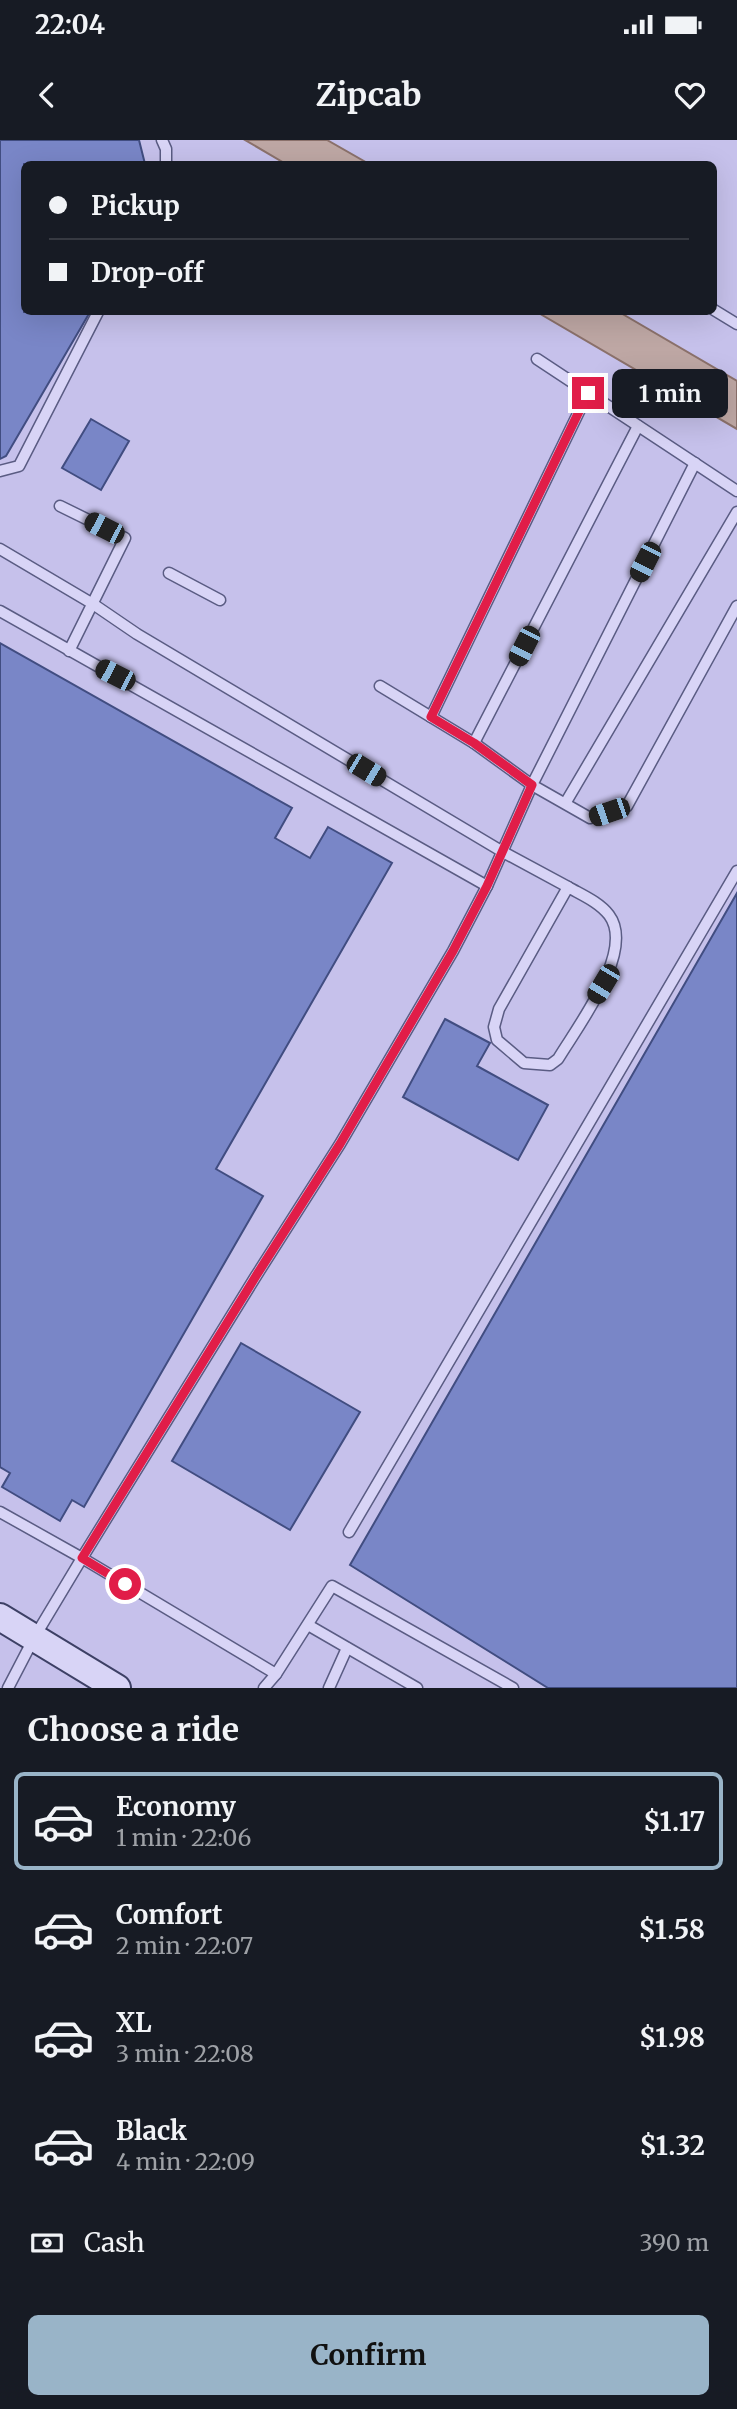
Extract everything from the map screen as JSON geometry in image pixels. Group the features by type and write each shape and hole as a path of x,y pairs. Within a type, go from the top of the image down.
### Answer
{"street":[{"path":"0,1617 117,1688"}],"lane":[{"path":"162,140 166,149 166,161"},
{"path":"717,312 737,324"},
{"path":"0,471 19,466 96,315"},
{"path":"537,359 737,491"},
{"path":"431,717 588,393"},
{"path":"474,743 638,426"},
{"path":"8,1688 34,1638 82,1558 340,1144 453,951 487,886 532,785 695,463"},
{"path":"61,506 125,538 69,651"},
{"path":"566,803 737,512"},
{"path":"0,549 503,852 568,887 598,905 610,917 616,933 614,956 603,984 558,1059 550,1065 524,1063 497,1040 494,1027 499,1009 568,887"},
{"path":"169,573 220,600"},
{"path":"380,686 474,743 532,785 590,818 627,806 737,606"},
{"path":"0,611 487,886"},
{"path":"349,1532 737,871"},
{"path":"0,1512 276,1674"},
{"path":"264,1688 276,1674 332,1586 513,1688"},
{"path":"307,1625 417,1688"},
{"path":"329,1688 347,1648"}],"shaded area":[{"path":"245,140 327,140 364,161 281,161"},
{"path":"542,315 624,315 737,381 737,429"}],"building":[{"path":"0,140 139,140 144,161 21,161 21,315 88,315 6,456 0,459"},
{"path":"91,419 129,441 101,490 62,468"},
{"path":"0,643 292,808 275,838 310,858 328,827 392,863 216,1169 263,1196 84,1507 72,1500 60,1521 2,1487 10,1473 0,1467"},
{"path":"737,893 737,1688 548,1688 350,1565"},
{"path":"445,1019 490,1043 477,1066 548,1105 518,1160 403,1097"},
{"path":"241,1343 360,1412 290,1530 172,1461"}],"route":[{"path":"125,1584 82,1558 340,1144 453,951 487,886 532,785 474,743 431,717 588,393"}]}
